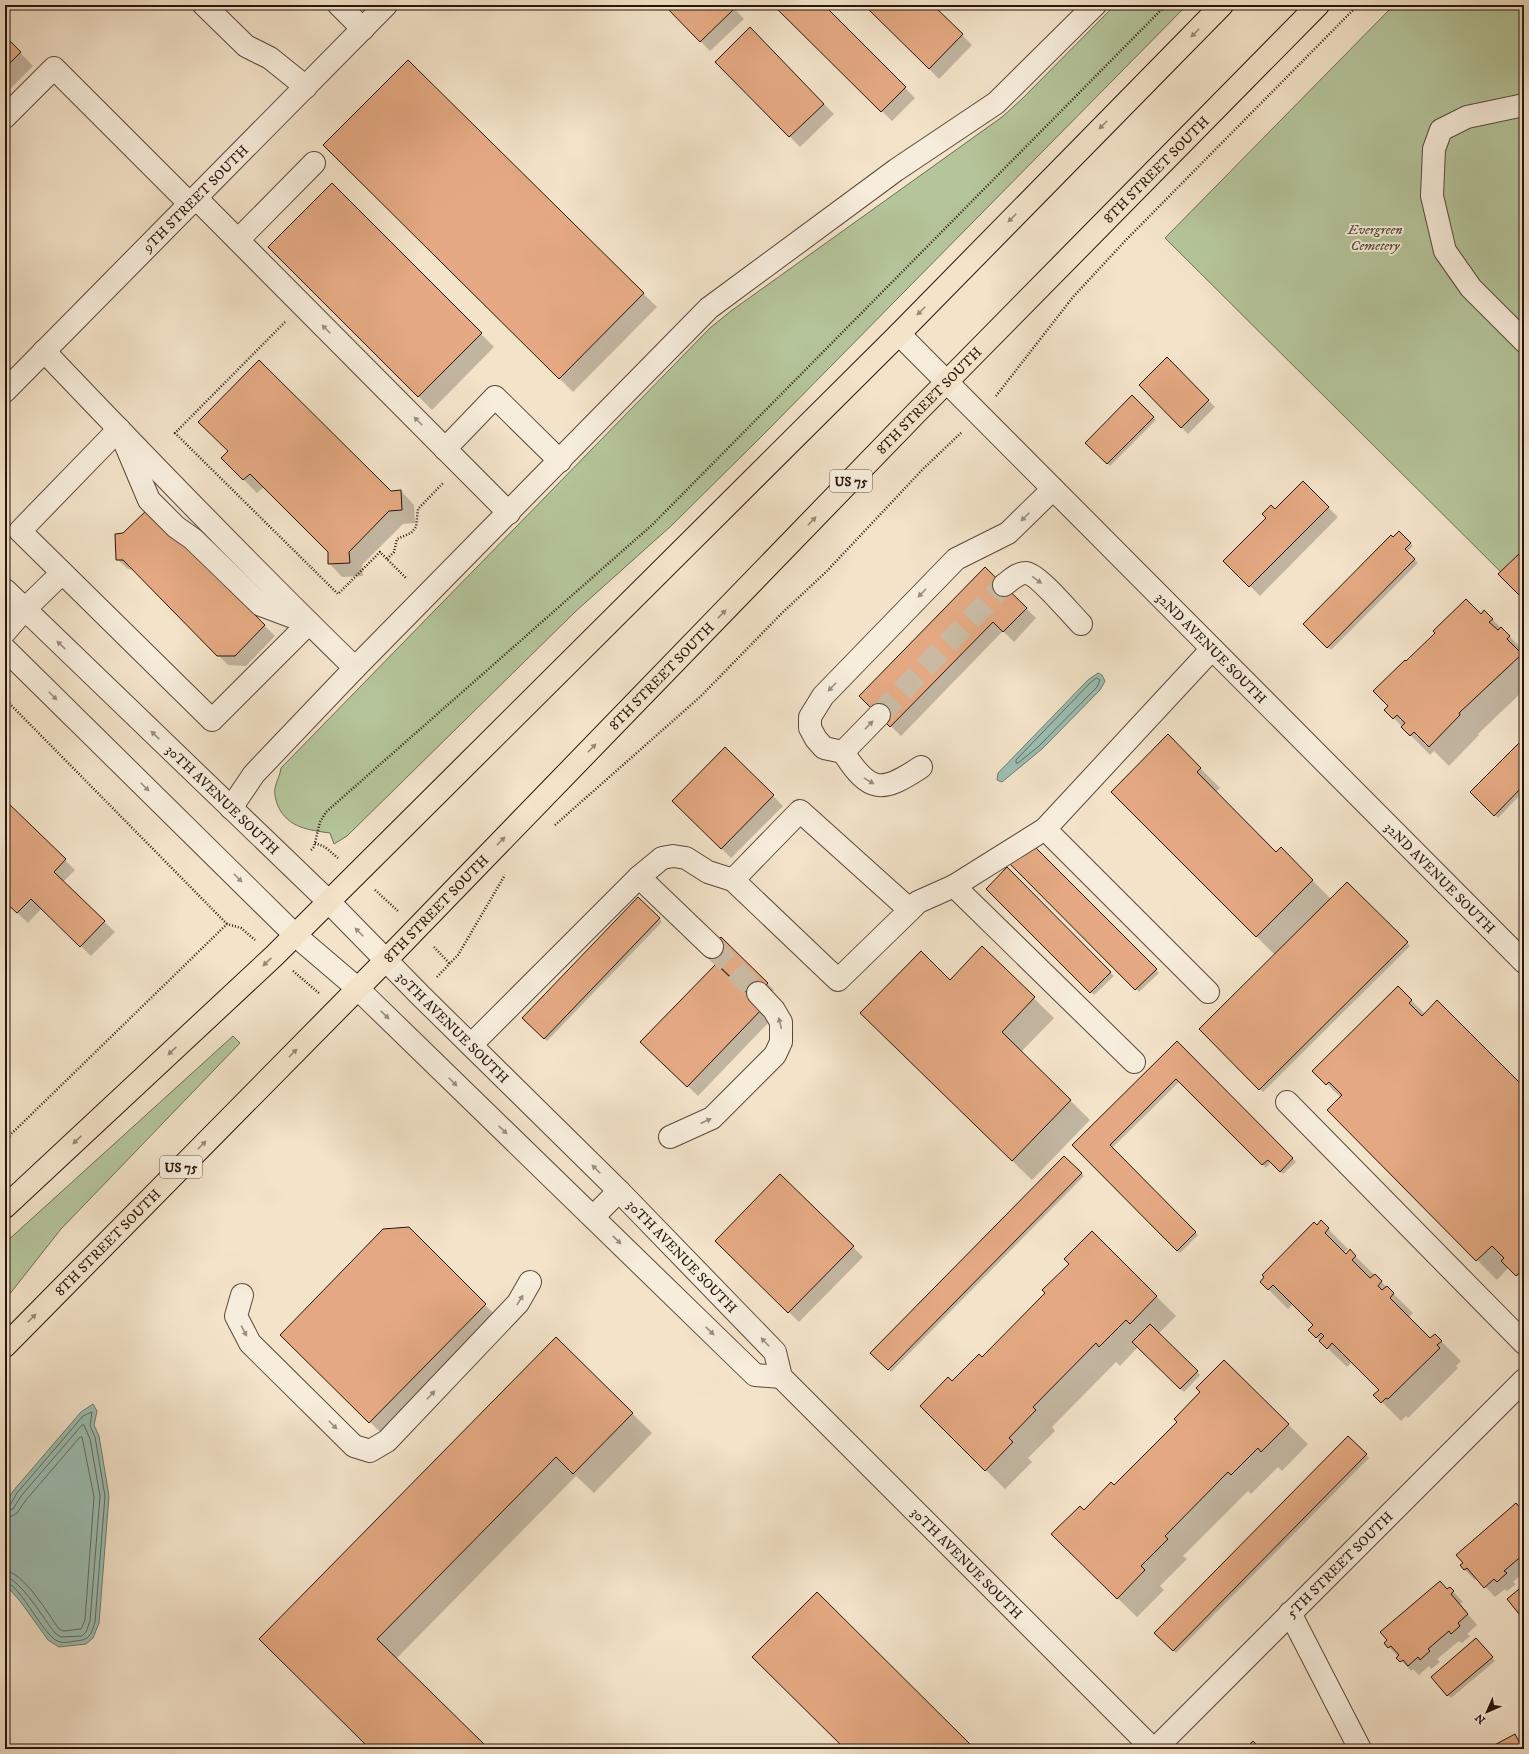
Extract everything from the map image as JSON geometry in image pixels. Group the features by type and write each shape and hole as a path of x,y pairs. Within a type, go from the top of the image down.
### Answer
{"main road":[{"path":"5,1207 274,956 899,334 1222,5"},
{"name":"8TH STREET SOUTH","path":"5,1346 386,959 946,383 1318,5"}],"street":[{"path":"204,5 246,46 270,58 306,87"},
{"path":"339,5 362,29"},
{"name":"9TH STREET SOUTH","path":"5,391 386,5"},
{"path":"231,808 254,774 355,668 709,308 896,170 996,103 1095,5"},
{"path":"5,117 54,68 193,200 238,240 509,513"},
{"path":"1524,105 1467,117 1441,130 1434,149 1432,196 1444,251 1471,288 1524,341"},
{"path":"238,240 314,163"},
{"name":"32ND AVENUE SOUTH","path":"899,334 946,383 1524,962"},
{"path":"44,351 118,429 355,668"},
{"path":"445,449 495,397 560,461"},
{"path":"118,429 20,531 212,720 309,623"},
{"path":"922,767 890,785 879,786 866,779 854,769 843,752 824,748 816,740 810,728 810,717 823,696 956,559 1008,534 1052,489"},
{"path":"5,632 24,610 62,573"},
{"path":"1004,586 1017,575 1027,573 1039,580 1081,624"},
{"name":"30TH AVENUE SOUTH","path":"5,590 24,610 328,901 619,1191 775,1352 781,1377 1154,1749"},
{"path":"5,649 295,935 357,988 755,1375 781,1377"},
{"path":"471,1045 639,877 662,858 673,856 686,858 708,872 733,880 838,980 918,902 954,886 1045,828 1212,649"},
{"path":"843,752 879,715"},
{"path":"733,880 800,811 910,910"},
{"path":"1045,828 1208,992"},
{"path":"639,877 712,947"},
{"path":"954,886 1134,1062"},
{"path":"670,1137 712,1118 775,1055 782,1042 782,1022 774,1010 758,993"},
{"path":"1287,1102 1524,1343"},
{"path":"593,1217 619,1191"},
{"path":"242,1295 236,1316 250,1342 354,1446 370,1451 387,1441 513,1309 530,1282"},
{"name":"5TH STREET SOUTH","path":"1154,1749 1524,1380"},
{"path":"1290,1613 1360,1749"}],"path":[{"path":"314,847 320,822 326,812 652,525 1166,5"},
{"path":"552,827 700,697 782,613 826,572 923,469 949,445 1005,387 1051,324 1073,297 1125,241 1358,5"},
{"path":"302,305 175,433 338,594 380,552 426,597"},
{"path":"387,559 394,552 397,539 411,533 416,527 418,509 462,465"},
{"path":"5,699 227,924 241,928 337,1008"},
{"path":"315,843 325,847"},
{"path":"439,976 458,955 506,873"},
{"path":"390,904 396,909"},
{"path":"5,1140 227,924"},
{"path":"433,947 450,964"}],"green space":[{"path":"1115,5 1187,5 760,438 671,526 576,611 347,836 334,844 330,833 300,827 287,819 278,806 275,795 275,788 281,768 710,328 731,311 1002,117 1023,98"},
{"name":"Evergreen Cemetery","path":"1394,5 1524,5 1524,595 1165,238"},
{"path":"233,1036 240,1043 61,1229 5,1300 5,1243"}],"water":[{"path":"1098,673 1102,675 1105,681 1100,690 1042,749 1002,782 997,780 998,773 1088,680"},
{"path":"93,1404 97,1411 94,1425 99,1436 109,1496 99,1623 93,1638 86,1644 59,1647 48,1640 20,1601 5,1584 5,1505 13,1491 81,1412"}],"building":[{"path":"664,5 732,5 735,8 700,42"},
{"path":"773,5 824,5 906,87 881,112"},
{"path":"864,5 933,5 963,34 929,69"},
{"path":"750,27 824,104 789,137 715,62"},
{"path":"5,36 21,52 5,68"},
{"path":"408,60 644,293 559,379 323,145"},
{"path":"332,183 482,333 418,397 268,247"},
{"path":"1167,357 1209,400 1181,428 1139,385"},
{"path":"259,360 391,491 401,490 402,510 389,511 349,552 350,563 328,564 328,552 250,474 243,480 221,458 228,451 198,422"},
{"path":"1132,395 1154,417 1107,464 1085,443"},
{"path":"1303,481 1329,507 1249,587 1223,561 1266,518 1262,514 1271,505 1275,509"},
{"path":"148,509 265,625 235,656 217,656 123,560 116,560 115,534 123,533"},
{"path":"1399,531 1411,543 1405,549 1415,559 1327,648 1303,624 1391,535 1393,537"},
{"path":"1520,553 1524,556 1524,600 1498,574"},
{"path":"985,567 1027,608 1003,632 993,622 890,727 859,696"},
{"path":"1466,599 1481,614 1484,610 1493,619 1489,622 1498,630 1501,627 1510,636 1507,639 1522,654 1459,713 1460,715 1429,747 1414,732 1410,736 1401,727 1405,723 1397,715 1393,719 1384,710 1388,706 1373,691 1435,633 1433,631"},
{"path":"1168,734 1201,768 1197,772 1276,852 1281,847 1313,880 1256,937 1111,792"},
{"path":"1524,738 1524,785 1494,816 1470,792"},
{"path":"725,747 774,795 721,849 672,801"},
{"path":"5,800 66,859 54,872 105,921 80,947 31,899 17,913 5,902"},
{"path":"1031,843 1157,969 1135,990 1010,864"},
{"path":"1007,867 1111,972 1090,993 986,889"},
{"path":"1347,882 1408,942 1259,1090 1199,1029"},
{"path":"638,897 660,918 544,1039 522,1018"},
{"path":"721,937 768,983 753,999 706,953"},
{"path":"982,946 1035,997 1002,1032 1071,1100 1012,1161 860,1013 921,951 950,980"},
{"path":"716,964 763,1008 687,1087 640,1042"},
{"path":"1398,986 1412,1000 1409,1003 1422,1016 1437,1000 1524,1087 1524,1268 1516,1276 1501,1261 1504,1258 1492,1246 1476,1261 1327,1110 1342,1095 1329,1082 1326,1085 1312,1071"},
{"path":"1177,1041 1293,1158 1280,1172 1268,1160 1262,1165 1176,1079 1110,1145 1196,1232 1177,1251 1072,1145"},
{"path":"1064,1156 1082,1173 888,1370 870,1353"},
{"path":"780,1174 854,1246 788,1313 715,1241"},
{"path":"1321,1220 1329,1228 1325,1233 1346,1254 1350,1249 1356,1256 1352,1260 1370,1278 1375,1274 1382,1281 1378,1286 1382,1290 1387,1286 1394,1293 1390,1298 1430,1338 1435,1334 1442,1341 1437,1345 1440,1348 1388,1399 1386,1398 1381,1403 1373,1395 1379,1390 1332,1343 1327,1349 1319,1341 1324,1336 1321,1333 1316,1338 1308,1330 1313,1325 1273,1285 1268,1290 1260,1282 1264,1277 1262,1275 1314,1222 1317,1225"},
{"path":"409,1227 486,1304 369,1423 280,1335 383,1229"},
{"path":"1092,1231 1157,1296 1130,1324 1126,1320 1099,1347 1096,1343 1033,1407 1036,1410 1009,1438 1013,1442 985,1471 920,1406 948,1377 952,1381 979,1354 982,1357 1045,1293 1042,1290 1069,1264 1064,1259"},
{"path":"1150,1324 1198,1371 1180,1389 1132,1342"},
{"path":"556,1337 633,1413 573,1474 556,1457 377,1639 489,1749 370,1749 259,1639"},
{"path":"1224,1360 1289,1424 1261,1452 1258,1448 1231,1475 1228,1472 1165,1536 1168,1539 1141,1566 1145,1570 1117,1599 1051,1534 1080,1506 1084,1510 1111,1482 1114,1485 1177,1422 1174,1419 1200,1392 1196,1388"},
{"path":"1348,1436 1367,1454 1173,1651 1154,1633"},
{"path":"1516,1503 1524,1511 1524,1554 1504,1571 1507,1573 1497,1582 1494,1579 1484,1588 1467,1568 1464,1570 1460,1565 1463,1563 1456,1555"},
{"path":"1440,1581 1447,1589 1450,1587 1454,1591 1451,1594 1468,1614 1458,1623 1460,1626 1451,1634 1449,1631 1428,1649 1430,1651 1420,1660 1418,1657 1408,1666 1403,1660 1400,1662 1396,1658 1399,1655 1391,1646 1388,1648 1384,1643 1387,1640 1380,1632"},
{"path":"1524,1585 1524,1618 1523,1619 1507,1599"},
{"path":"817,1592 975,1749 845,1749 752,1657"},
{"path":"1476,1638 1493,1657 1447,1696 1431,1677"},
{"path":"1515,1734 1523,1749 1487,1749"},
{"path":"1253,1741 1261,1749 1245,1749"}],"tunnel":[{"path":"879,715 1004,585"},
{"path":"712,947 758,993"}]}
